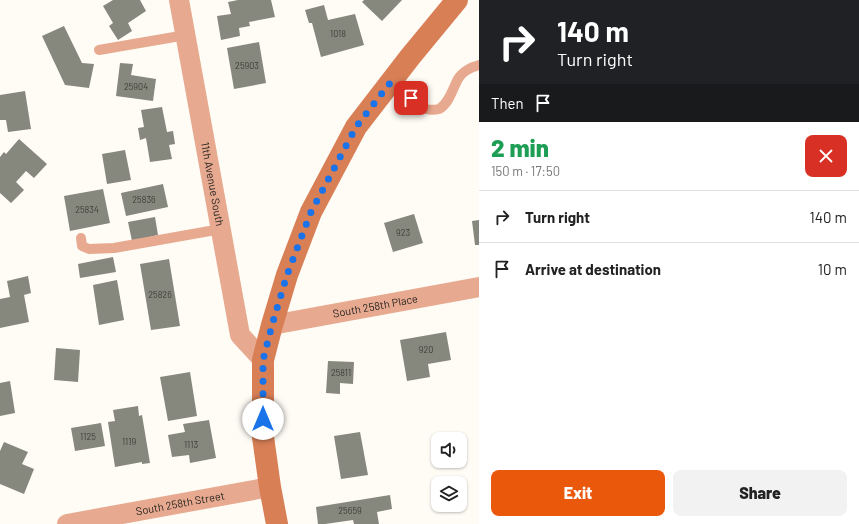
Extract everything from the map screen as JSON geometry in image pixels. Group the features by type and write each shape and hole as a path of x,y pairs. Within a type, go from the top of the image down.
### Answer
{"main road":[{"path":"277,524 263,437 263,360 287,275 311,212 356,127 410,57 457,0"}],"street":[{"name":"11th Avenue South","path":"179,0 240,335 263,360"},
{"name":"South 258th Place","path":"272,325 479,287"},
{"name":"South 258th Street","path":"68,524 270,486"}],"lane":[{"path":"99,50 186,35"},
{"path":"390,83 426,110 433,110 446,103 459,78 467,70 479,64"},
{"path":"81,238 82,246 89,249 100,249 114,248 221,229"}],"building":[{"path":"113,0 140,0 146,11 128,23 132,31 118,40 109,26 113,23 103,6"},
{"path":"238,0 271,0 275,17 249,22 250,26 239,28 240,36 221,40 217,16 231,14 228,2"},
{"path":"364,0 402,0 382,21 362,2"},
{"path":"324,5 328,20 355,14 364,45 321,57 312,23 309,23 305,10"},
{"path":"64,26 82,63 94,64 89,88 65,85 42,36"},
{"path":"259,42 266,83 234,89 227,48"},
{"path":"120,63 133,64 131,75 156,79 153,101 116,96"},
{"path":"25,91 31,129 8,132 6,120 0,120 0,95"},
{"path":"162,107 167,132 173,131 175,144 169,145 172,159 150,162 146,138 140,140 138,128 144,127 141,110"},
{"path":"19,139 47,164 34,178 26,171 16,182 24,190 11,203 0,193 0,157 4,152 6,154"},
{"path":"125,150 131,180 107,184 102,154"},
{"path":"163,184 168,207 126,216 121,193"},
{"path":"103,189 110,223 70,231 64,196"},
{"path":"414,214 423,243 393,252 384,223"},
{"path":"155,217 158,235 132,241 128,222"},
{"path":"479,220 479,245 475,245 472,221"},
{"path":"113,257 116,272 80,278 78,264"},
{"path":"169,259 180,326 151,330 140,264"},
{"path":"28,276 31,293 24,295 29,322 0,328 0,299 10,297 7,281"},
{"path":"117,280 124,320 99,325 93,285"},
{"path":"446,332 451,360 428,364 430,377 407,381 400,340"},
{"path":"56,348 80,350 78,382 54,380"},
{"path":"328,361 354,362 353,384 340,383 340,394 326,393"},
{"path":"190,372 197,416 168,421 160,377"},
{"path":"10,381 15,413 0,416 0,383"},
{"path":"138,406 139,416 142,415 150,463 142,464 142,462 115,467 108,422 115,421 113,410"},
{"path":"209,420 216,458 190,463 189,455 172,457 168,435 185,432 183,424"},
{"path":"101,423 105,446 75,451 71,428"},
{"path":"360,432 368,475 341,479 334,436"},
{"path":"4,442 28,452 22,464 34,469 24,494 0,484 0,451"},
{"path":"390,495 392,509 377,512 379,524 354,524 353,520 318,524 316,507"}],"route":[{"path":"263,419 263,360 287,275 311,212 356,127 390,83 411,98"}]}
